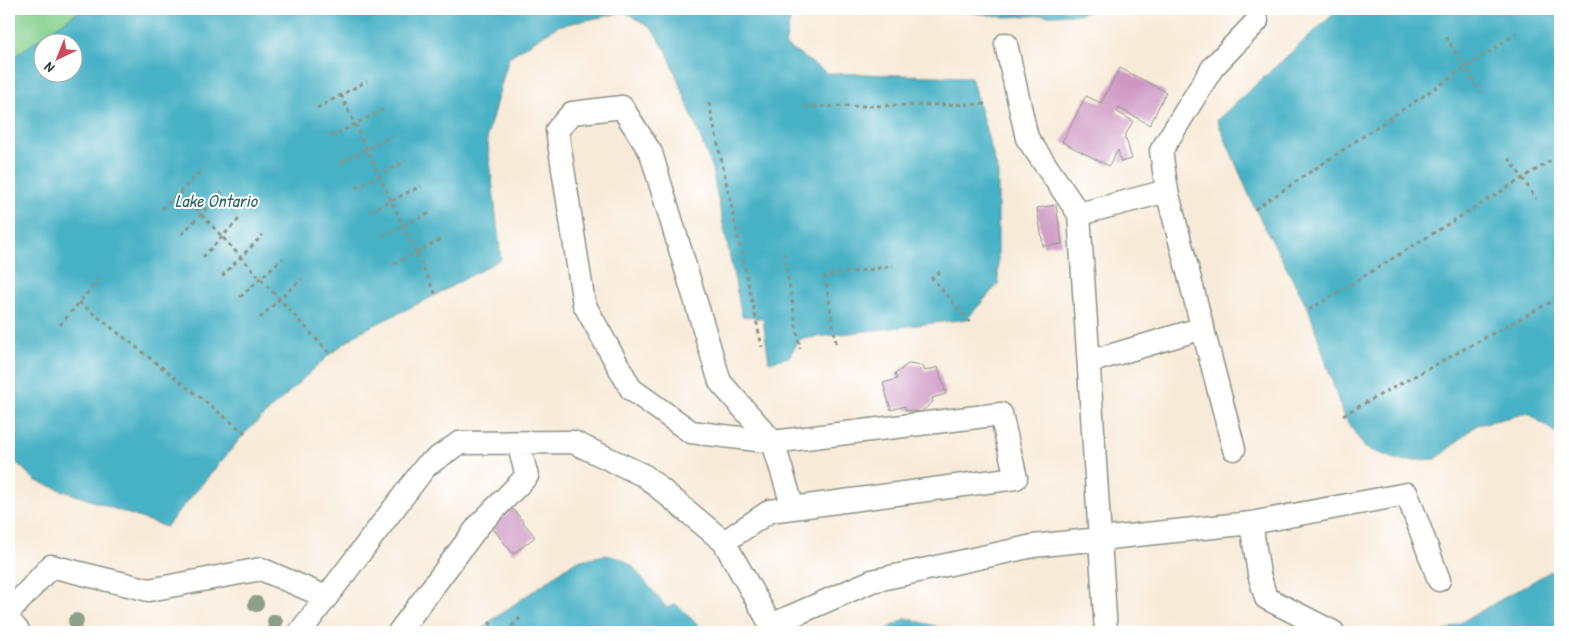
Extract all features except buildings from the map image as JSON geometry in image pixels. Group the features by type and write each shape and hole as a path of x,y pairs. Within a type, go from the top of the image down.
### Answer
{"lane":[{"path":"1234,450 1167,191 1161,151 1213,67 1257,21"},
{"path":"1006,44 1027,138 1079,214 1106,632"},
{"path":"724,542 770,511 793,508 1016,478 1001,414 773,442 691,432 631,390 584,304 557,130 572,113 622,106 651,153 720,382 773,442 793,508"},
{"path":"1079,214 1167,191"},
{"path":"1088,362 1203,328"},
{"path":"300,632 426,466 459,443 573,442 645,476 724,542 771,629 872,581 1033,546 1251,523 1407,494 1440,580"},
{"path":"399,632 479,525 527,476 518,443"},
{"path":"1251,523 1258,574 1266,598 1334,632"},
{"path":"9,612 52,566 149,590 261,569 326,597"},
{"path":"9,620 19,632"}],"path":[{"path":"1255,208 1517,33"},
{"path":"1446,37 1481,92"},
{"path":"317,108 367,81"},
{"path":"341,95 436,295"},
{"path":"709,103 762,347"},
{"path":"805,107 985,104"},
{"path":"330,137 382,110"},
{"path":"1554,123 1560,132"},
{"path":"341,163 393,135"},
{"path":"1309,310 1560,156"},
{"path":"1509,158 1536,199"},
{"path":"356,188 406,161"},
{"path":"162,209 202,170"},
{"path":"370,211 421,186"},
{"path":"180,191 330,354"},
{"path":"182,234 222,192"},
{"path":"382,236 430,213"},
{"path":"203,257 240,218"},
{"path":"222,276 263,235"},
{"path":"394,264 442,239"},
{"path":"784,253 800,349"},
{"path":"240,297 283,258"},
{"path":"836,343 825,276 893,266"},
{"path":"940,272 932,278 972,325"},
{"path":"60,325 100,278"},
{"path":"260,318 302,278"},
{"path":"1344,414 1560,297"},
{"path":"79,302 245,433"},
{"path":"506,632 522,616"},
{"path":"489,622 498,632"}],"green space":[{"path":"9,9 82,9 49,32 32,32 32,44 9,60"}],"water":[{"name":"Lake Ontario","path":"82,9 804,9 790,19 785,45 827,73 971,77 998,172 998,284 967,319 800,339 789,357 769,362 763,319 742,316 711,165 667,52 651,28 625,12 558,26 509,57 487,136 501,259 436,295 360,332 330,354 245,433 166,527 36,481 9,456 9,60 32,44 32,82 82,82 82,32 49,32"},
{"path":"944,9 1103,9 1077,14 1004,17"},
{"path":"1339,9 1560,9 1560,436 1528,413 1477,425 1436,459 1401,461 1365,448 1343,415 1309,310 1255,209 1217,120"},
{"path":"605,555 622,559 632,566 667,608 676,604 705,632 481,632 489,622 576,561"},
{"path":"1560,566 1560,632 1444,632"},
{"path":"906,618 956,632 882,632"}]}
